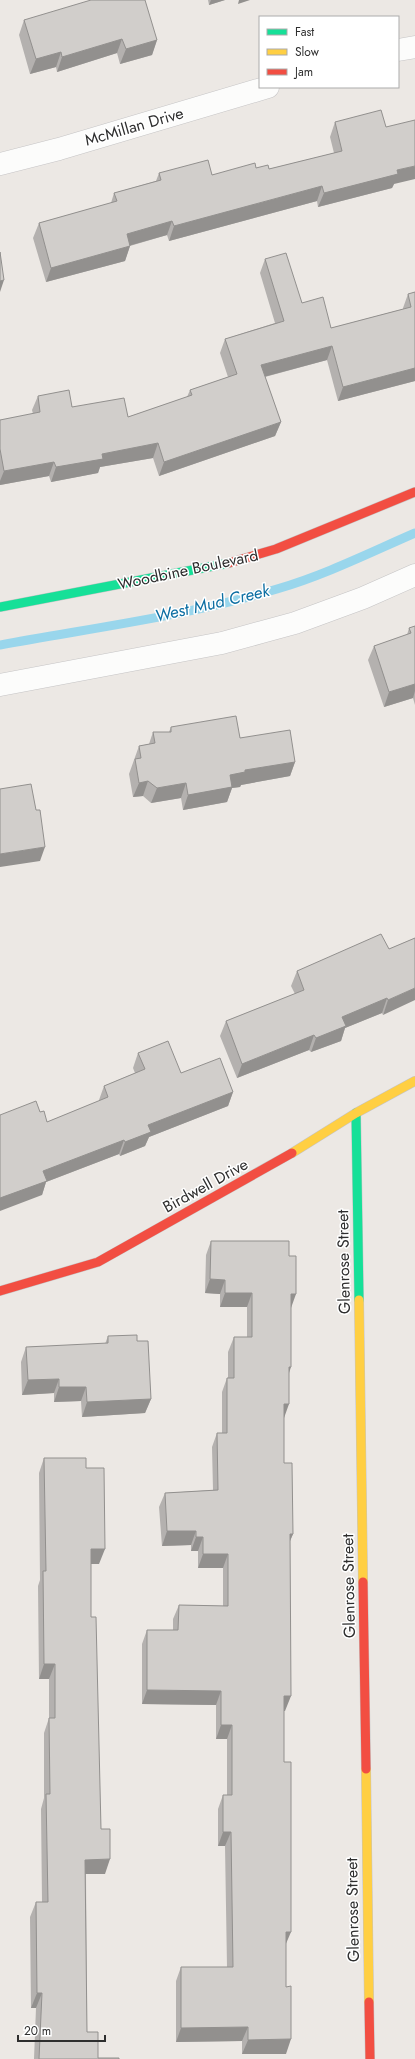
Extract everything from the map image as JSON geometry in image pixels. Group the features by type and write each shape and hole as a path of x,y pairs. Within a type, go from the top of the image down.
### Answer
{"street":[{"path":"399,50 415,47"},
{"name":"McMillan Drive","path":"0,164 59,149 265,88"},
{"name":"Woodbine Boulevard","path":"0,607 221,565 251,557 415,492"},
{"path":"0,685 222,643 295,623 363,598 415,575"},
{"name":"Birdwell Drive","path":"0,1291 98,1262 294,1152 356,1113 415,1081"},
{"name":"Glenrose Street","path":"356,1113 370,2059"}],"building":[{"path":"91,0 145,0 157,40 126,49 122,39 62,57 61,52 36,59 24,20"},
{"path":"381,110 386,127 415,120 415,166 397,170 398,174 324,193 322,186 174,226 172,221 127,234 130,246 51,268 39,223 117,201 114,193 161,180 159,173 208,160 212,175 255,163 256,168 268,165 269,169 342,151 335,122"},
{"path":"0,252 4,280 0,281"},
{"path":"286,253 302,303 323,297 331,328 411,307 408,294 415,292 415,368 343,387 332,346 261,365 281,422 164,462 158,443 102,454 103,459 56,467 54,462 4,471 0,449 0,420 40,412 38,396 69,390 72,407 124,398 128,417 192,395 190,390 237,374 225,339 284,321 265,259"},
{"path":"415,626 415,684 389,692 374,646 411,633 409,628"},
{"path":"236,716 240,738 290,730 295,762 245,770 245,772 230,775 232,787 188,795 186,783 157,788 148,781 139,783 135,759 141,758 139,746 155,743 153,732 171,732 171,727"},
{"path":"31,784 36,810 40,810 45,847 0,854 0,789"},
{"path":"381,934 389,949 415,938 415,988 342,1017 346,1026 316,1038 314,1035 242,1064 226,1021 304,990 297,971"},
{"path":"168,1041 181,1073 220,1058 233,1092 148,1125 151,1132 125,1142 124,1140 43,1171 47,1181 0,1198 0,1115 36,1101 40,1112 44,1111 47,1122 108,1097 104,1086 145,1069 138,1053"},
{"path":"211,1241 289,1241 289,1256 296,1256 296,1294 291,1294 291,1367 289,1367 289,1404 284,1404 284,1463 292,1463 293,1534 290,1534 291,1696 284,1696 284,1762 291,1762 291,1932 286,1932 286,1987 291,1986 291,2039 248,2040 248,2027 181,2028 181,1967 233,1967 231,1832 223,1832 223,1795 232,1795 232,1725 221,1725 221,1691 147,1690 147,1630 178,1630 179,1605 228,1606 228,1554 203,1554 203,1537 196,1537 196,1531 167,1531 165,1493 218,1490 217,1433 227,1433 227,1378 234,1378 234,1337 252,1337 252,1293 225,1293 225,1280 210,1279"},
{"path":"137,1335 137,1341 148,1341 151,1399 87,1402 86,1387 59,1387 59,1379 28,1380 26,1347 108,1343 108,1336"},
{"path":"44,1458 86,1458 86,1468 104,1468 105,1549 91,1549 91,1617 96,1617 101,1829 110,1829 110,1859 85,1860 87,2032 98,2032 98,2058 119,2059 39,2059 42,1993 37,1993 36,1902 48,1902 46,1794 50,1794 49,1718 55,1718 55,1664 44,1664 43,1571 46,1571"}],"waterway":[{"name":"West Mud Creek","path":"0,645 139,621 209,607 277,589 347,563 415,533"}],"traffic: fast":[{"path":"0,607 229,563"},
{"path":"356,1113 359,1300"}],"traffic: slow":[{"path":"292,1153 356,1113 415,1081"},
{"path":"359,1300 363,1582"},
{"path":"366,1769 369,2002"}],"traffic: jam":[{"path":"229,563 276,549 415,492"},
{"path":"0,1291 98,1262 292,1153"},
{"path":"363,1582 366,1769"},
{"path":"369,2002 370,2059"}]}
